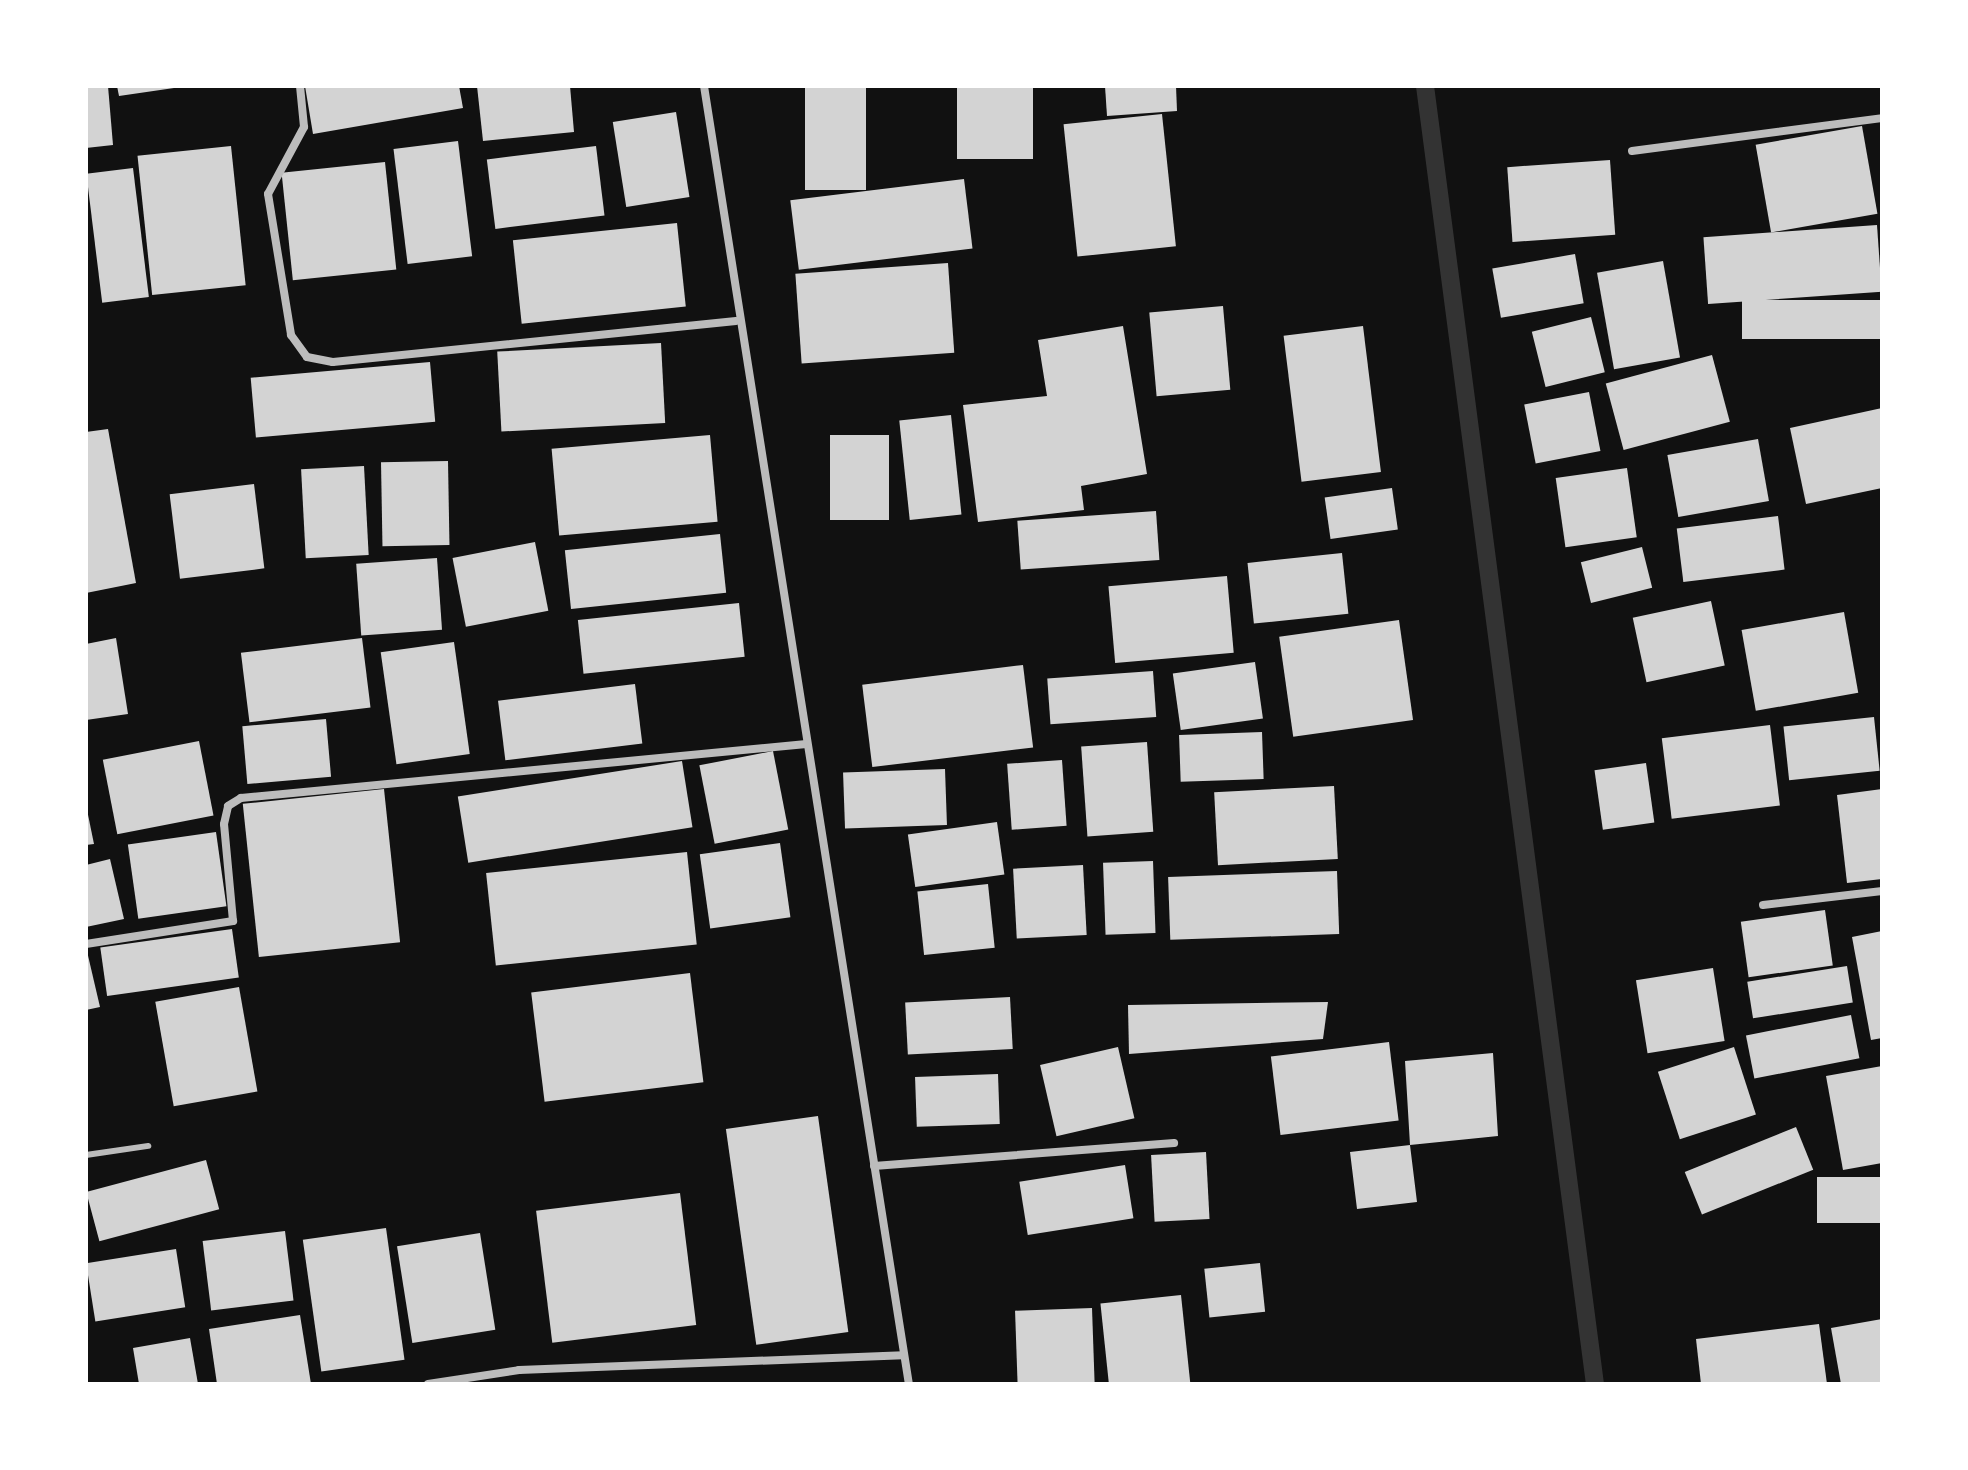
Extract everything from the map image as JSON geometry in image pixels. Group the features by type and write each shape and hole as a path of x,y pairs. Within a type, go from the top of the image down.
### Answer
{"street":[{"path":"300,86 304,127 268,202 291,335 307,357 333,362 736,321"},
{"path":"704,86 736,321 909,1384"},
{"path":"1632,151 1882,118"},
{"path":"86,944 233,921 224,824 228,806 241,798 806,744"},
{"path":"1763,905 1882,891"},
{"path":"874,1166 1174,1143"},
{"path":"428,1384 519,1370 903,1355"}],"lane":[{"path":"86,1155 148,1146"}],"building":[{"path":"86,86 108,86 113,145 86,148"},
{"path":"117,86 174,86 174,88 119,96"},
{"path":"305,86 459,86 463,108 313,134"},
{"path":"477,86 570,86 574,132 483,141"},
{"path":"805,86 866,86 866,190 805,190"},
{"path":"957,86 1033,86 1033,159 957,159"},
{"path":"1105,86 1176,86 1177,111 1107,116"},
{"path":"676,112 689,197 626,207 613,122"},
{"path":"1162,114 1176,246 1077,257 1064,124"},
{"path":"1862,126 1877,214 1771,232 1756,145"},
{"path":"458,141 472,256 408,264 393,149"},
{"path":"231,146 246,285 152,295 138,156"},
{"path":"596,146 605,215 495,229 487,159"},
{"path":"1610,160 1615,235 1512,242 1507,167"},
{"path":"385,162 396,269 293,280 282,173"},
{"path":"133,168 149,297 102,303 86,174"},
{"path":"964,179 973,248 799,270 790,200"},
{"path":"677,223 686,307 522,324 513,240"},
{"path":"1877,225 1882,292 1708,304 1703,237"},
{"path":"1575,254 1584,303 1501,318 1492,269"},
{"path":"1663,261 1680,358 1614,369 1597,273"},
{"path":"948,263 954,353 802,363 795,274"},
{"path":"1742,300 1882,300 1882,339 1742,339"},
{"path":"1223,306 1230,390 1157,396 1149,312"},
{"path":"1591,317 1605,372 1546,387 1532,332"},
{"path":"1123,326 1147,474 1081,486 1084,510 978,522 963,405 1047,396 1038,340"},
{"path":"1363,326 1381,472 1302,482 1284,336"},
{"path":"661,343 665,423 501,431 497,352"},
{"path":"1712,355 1730,422 1624,450 1606,383"},
{"path":"430,362 435,422 256,437 251,378"},
{"path":"1589,392 1600,451 1536,463 1524,405"},
{"path":"1882,408 1882,488 1806,504 1790,428"},
{"path":"951,415 961,514 910,520 899,420"},
{"path":"108,429 136,583 86,593 86,432"},
{"path":"710,435 718,522 559,536 552,449"},
{"path":"830,435 889,435 889,520 830,520"},
{"path":"1758,439 1769,501 1678,517 1667,455"},
{"path":"448,461 449,545 382,546 381,462"},
{"path":"364,466 369,555 306,558 301,469"},
{"path":"1627,468 1637,537 1565,547 1556,478"},
{"path":"254,484 264,568 180,579 170,494"},
{"path":"1392,488 1398,530 1331,539 1325,497"},
{"path":"1156,511 1159,560 1021,570 1017,521"},
{"path":"1778,516 1785,570 1683,582 1677,528"},
{"path":"720,534 726,593 571,609 565,550"},
{"path":"535,542 548,611 466,627 453,558"},
{"path":"1642,547 1652,588 1591,603 1581,562"},
{"path":"1342,553 1348,614 1254,624 1248,563"},
{"path":"437,558 442,630 361,635 356,564"},
{"path":"1227,576 1234,653 1115,663 1108,586"},
{"path":"1711,601 1725,666 1646,682 1633,618"},
{"path":"739,603 745,657 584,674 578,620"},
{"path":"1844,612 1858,693 1756,711 1742,630"},
{"path":"1399,620 1413,720 1293,737 1279,637"},
{"path":"116,638 128,714 86,720 86,644"},
{"path":"362,638 371,707 249,722 241,653"},
{"path":"454,642 470,754 396,764 381,652"},
{"path":"1255,662 1263,718 1181,730 1173,674"},
{"path":"1023,665 1033,747 872,767 862,685"},
{"path":"1153,671 1156,717 1050,724 1047,678"},
{"path":"635,684 642,744 505,760 498,701"},
{"path":"1874,717 1880,771 1789,780 1783,727"},
{"path":"326,719 331,777 247,784 242,726"},
{"path":"1770,725 1780,805 1672,819 1662,738"},
{"path":"1262,732 1264,779 1181,782 1179,735"},
{"path":"199,741 214,816 117,834 103,760"},
{"path":"1147,742 1153,832 1087,836 1081,747"},
{"path":"773,751 788,830 715,844 699,765"},
{"path":"1062,760 1067,826 1012,830 1007,764"},
{"path":"682,761 692,827 468,863 458,797"},
{"path":"1646,763 1654,822 1603,830 1595,770"},
{"path":"945,769 947,825 845,829 843,773"},
{"path":"1334,786 1338,859 1218,865 1214,792"},
{"path":"384,789 400,942 259,957 243,804"},
{"path":"1882,789 1882,879 1847,883 1837,795"},
{"path":"86,805 94,844 86,845"},
{"path":"997,822 1004,874 915,887 908,835"},
{"path":"216,832 226,906 138,919 128,844"},
{"path":"780,843 790,917 710,929 700,854"},
{"path":"687,852 697,944 496,966 486,873"},
{"path":"110,859 124,919 86,927 86,865"},
{"path":"1153,861 1156,933 1106,935 1103,863"},
{"path":"1083,865 1087,935 1017,939 1013,869"},
{"path":"1337,871 1339,934 1170,940 1168,877"},
{"path":"988,884 995,948 924,955 917,891"},
{"path":"1825,910 1833,965 1749,977 1741,922"},
{"path":"232,929 239,978 107,996 100,948"},
{"path":"1882,931 1882,1038 1871,1040 1852,937"},
{"path":"86,947 100,1007 86,1010"},
{"path":"1847,966 1853,1003 1753,1018 1747,982"},
{"path":"1713,968 1725,1041 1648,1053 1636,980"},
{"path":"690,973 703,1082 545,1102 531,992"},
{"path":"239,987 257,1091 174,1106 155,1002"},
{"path":"1010,997 1013,1049 908,1054 905,1002"},
{"path":"1328,1002 1323,1039 1129,1054 1128,1005"},
{"path":"1851,1015 1859,1058 1754,1079 1746,1035"},
{"path":"1389,1042 1399,1120 1281,1135 1271,1057"},
{"path":"1118,1047 1134,1118 1056,1136 1040,1065"},
{"path":"1734,1047 1756,1115 1680,1139 1658,1072"},
{"path":"1493,1053 1498,1136 1410,1145 1405,1061"},
{"path":"1882,1066 1882,1163 1843,1170 1826,1076"},
{"path":"998,1074 1000,1124 917,1127 915,1077"},
{"path":"818,1116 848,1332 756,1345 726,1129"},
{"path":"1796,1127 1813,1170 1702,1215 1685,1172"},
{"path":"1410,1145 1417,1202 1357,1209 1350,1152"},
{"path":"1206,1152 1210,1219 1155,1222 1151,1155"},
{"path":"206,1160 219,1209 99,1241 86,1192"},
{"path":"1125,1165 1133,1218 1028,1235 1019,1182"},
{"path":"1817,1177 1882,1177 1882,1223 1817,1223"},
{"path":"680,1193 696,1325 552,1343 536,1211"},
{"path":"386,1228 405,1360 321,1371 303,1240"},
{"path":"285,1231 294,1300 211,1311 203,1241"},
{"path":"480,1233 495,1330 412,1343 397,1246"},
{"path":"176,1249 185,1307 95,1322 86,1263"},
{"path":"1260,1263 1265,1312 1209,1318 1204,1269"},
{"path":"1181,1295 1190,1384 1109,1384 1100,1303"},
{"path":"1092,1308 1095,1384 1018,1384 1015,1311"},
{"path":"300,1315 311,1384 217,1384 209,1329"},
{"path":"1882,1319 1882,1384 1841,1384 1831,1328"},
{"path":"1819,1324 1827,1384 1701,1384 1696,1339"},
{"path":"190,1338 198,1384 139,1384 133,1348"}],"waterway":[{"path":"1425,86 1595,1384"}]}
